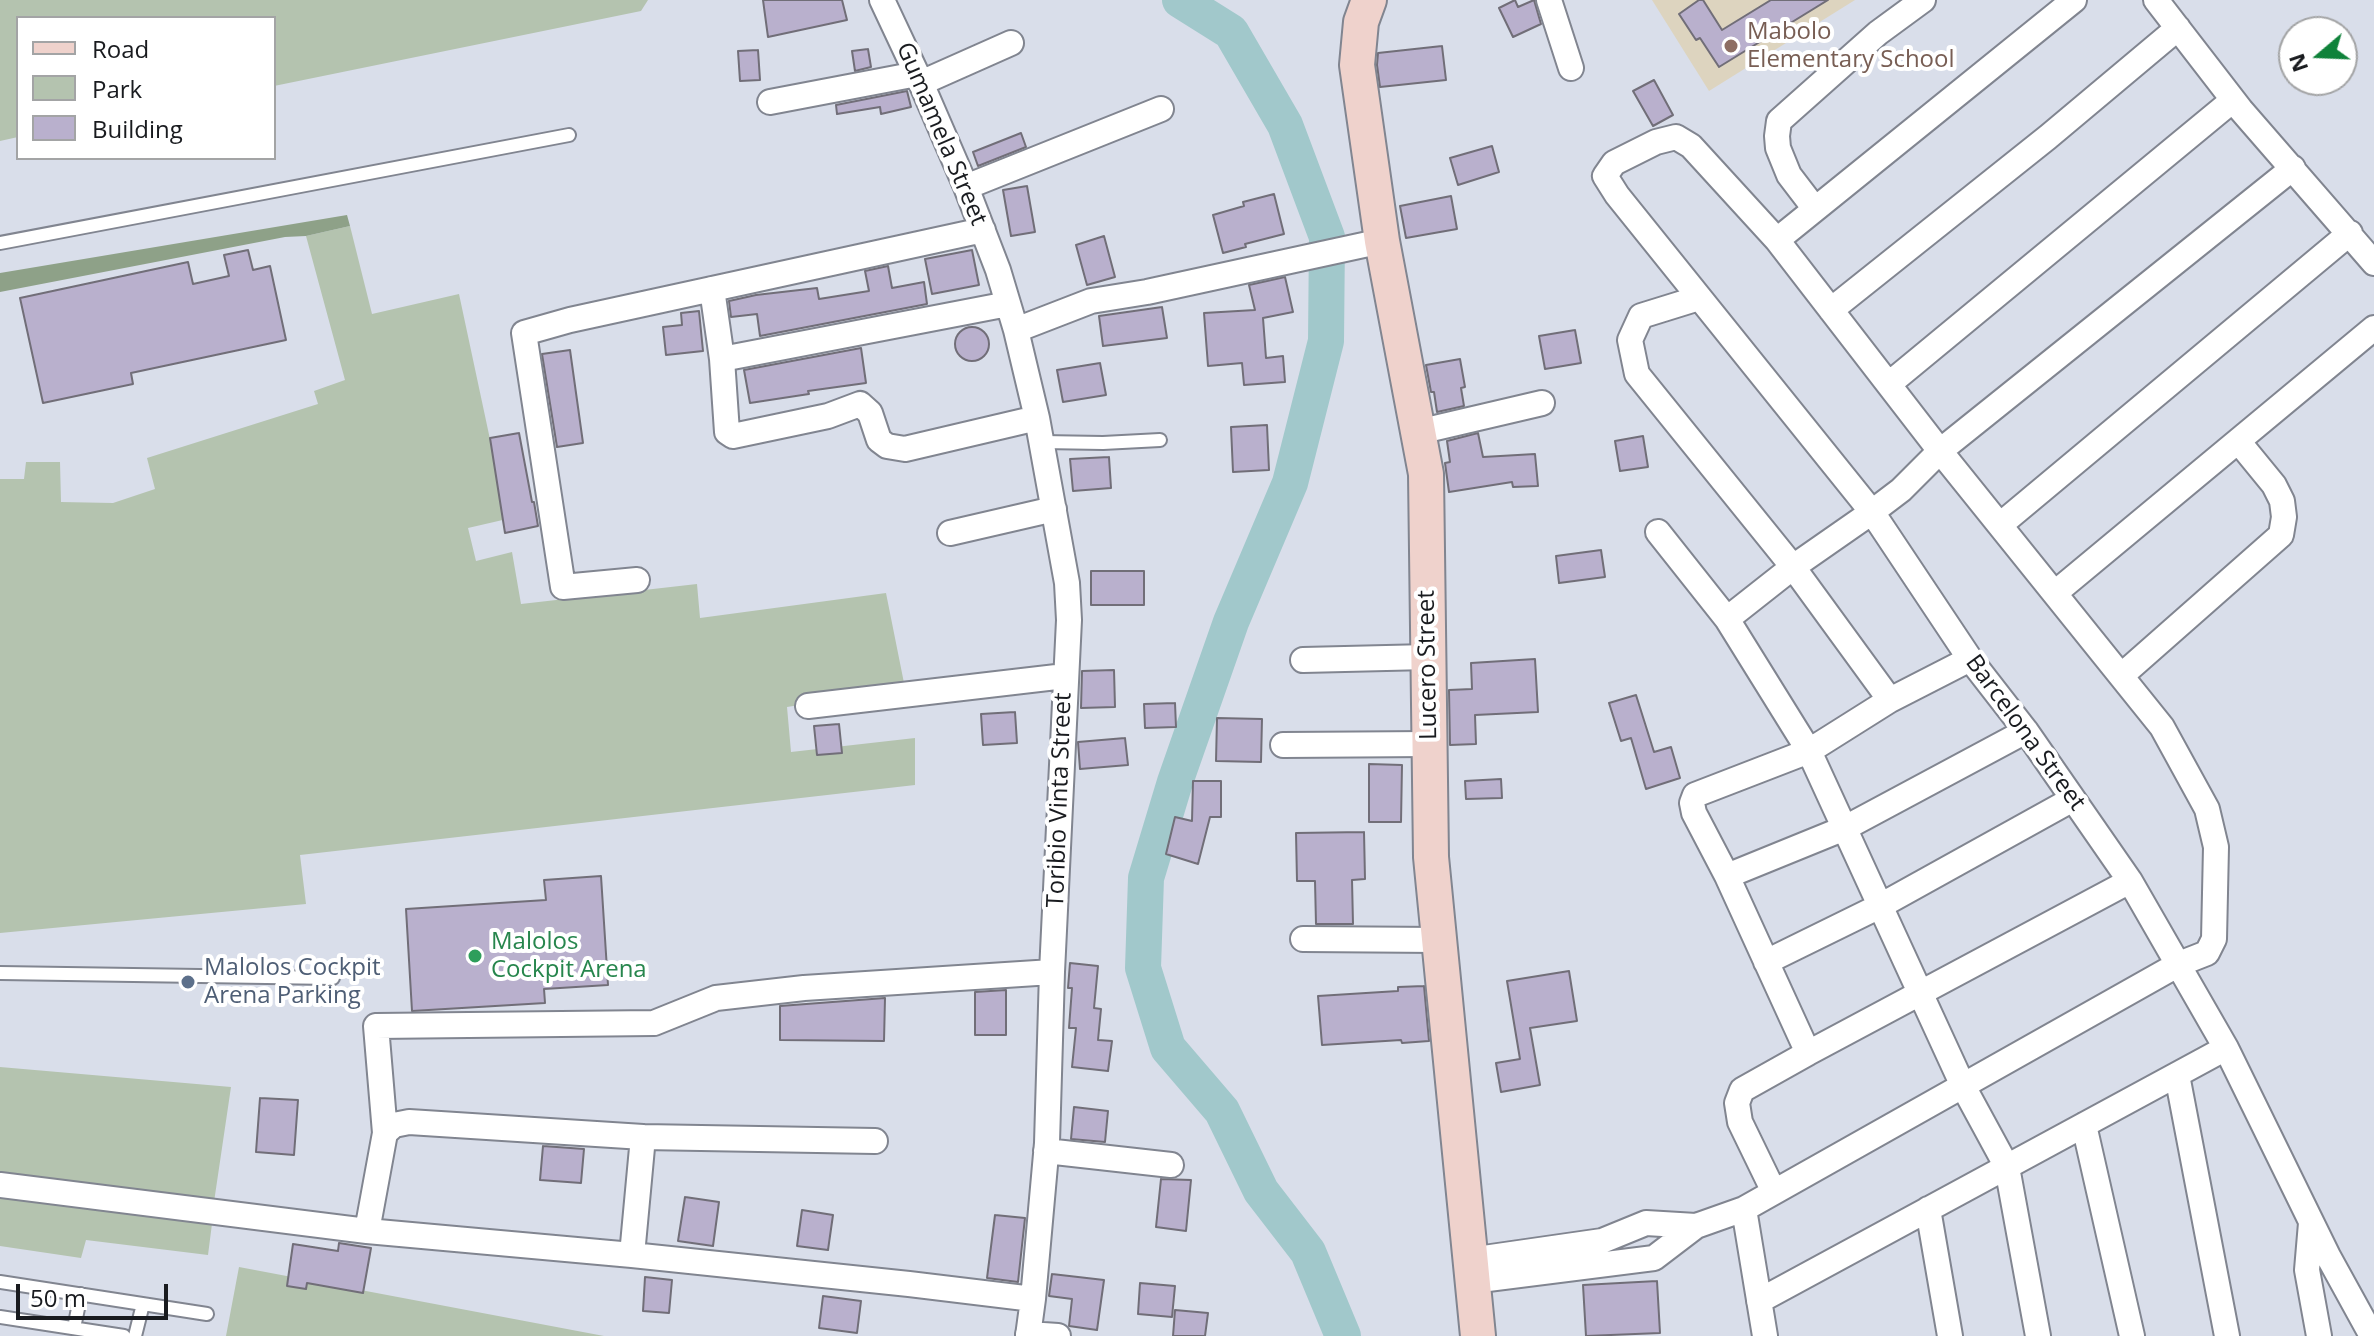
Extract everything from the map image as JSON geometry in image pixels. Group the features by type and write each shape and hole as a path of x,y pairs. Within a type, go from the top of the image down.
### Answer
{"street":[{"name":"Gumamela Street","path":"882,0 966,187 998,270"},
{"name":"Lucero Street","path":"1369,0 1361,22 1357,65 1382,241 1426,474 1431,857 1478,1336"},
{"path":"1549,0 1571,68"},
{"path":"1815,209 1789,175 1778,148 1779,121 1878,33 1923,0"},
{"path":"1471,1270 1654,1258 1696,1226 1744,1209 2179,964 2207,953 2214,939 2216,847 2207,809 2162,727 1940,451 1777,240 2074,0"},
{"path":"2156,0 2233,100 2374,263"},
{"path":"1831,310 2048,137 2178,28"},
{"path":"770,102 919,78 1011,43"},
{"path":"1889,384 2233,100"},
{"path":"966,187 1161,109"},
{"name":"Barcelona Street","path":"1777,240 1691,146 1676,137 1656,142 1614,163 1605,176 1617,195 1872,512 1970,659 2026,731 2130,881 2226,1048 2328,1256 2372,1336"},
{"path":"1727,619 1793,567 1901,490 1940,451 2293,168"},
{"path":"637,580 563,587 524,333 570,320 983,230"},
{"path":"2000,525 2350,233"},
{"path":"1016,330 1091,301 1147,292 1382,241"},
{"name":"Toribio Vinta Street","path":"998,270 1016,330 1042,442 1067,583 1069,620 1046,1151 1028,1335"},
{"path":"712,289 722,359 727,432 733,436 828,416 860,404 870,413 879,440 887,446 905,449 1037,418"},
{"path":"1699,298 1641,316 1630,340 1637,374 1793,567 1890,700"},
{"path":"722,359 1008,304"},
{"path":"2055,593 2374,328"},
{"path":"1418,432 1542,403"},
{"path":"2121,676 2281,535 2284,517 2278,493 2238,441"},
{"path":"950,533 1054,509"},
{"path":"1658,532 1727,619 1809,751 1963,1086 2007,1167 2038,1336"},
{"path":"1303,660 1428,657"},
{"path":"1808,1053 1727,876 1694,813 1692,803 1695,795 1809,751 1890,700 1970,659"},
{"path":"808,706 1065,676"},
{"path":"1727,876 1845,828 2026,731"},
{"path":"1283,745 1429,744"},
{"path":"1766,962 1880,906 2073,799"},
{"path":"1774,1192 1740,1122 1737,1103 1742,1090 2130,881"},
{"path":"1303,939 1439,940"},
{"path":"367,1231 385,1133 376,1026 654,1023 716,998 804,988 1052,972"},
{"path":"1759,1301 2226,1048"},
{"path":"2177,1075 2227,1336"},
{"path":"385,1133 394,1125 409,1122 643,1137 875,1141"},
{"path":"2084,1125 2132,1336"},
{"path":"632,1255 643,1137"},
{"path":"1046,1151 1171,1165"},
{"path":"0,1185 367,1231 632,1255 1033,1299"},
{"path":"1744,1209 1765,1336"},
{"path":"1928,1209 1950,1336"},
{"path":"2312,1221 2307,1270 2319,1336"},
{"path":"1471,1270 1602,1241 1646,1223 1696,1226"},
{"path":"1625,1233 1631,1261"},
{"path":"1028,1335 1058,1336"}],"lane":[{"path":"0,243 569,135"},
{"path":"1042,442 1160,440"},
{"path":"0,973 333,978"},
{"path":"0,1282 207,1314"},
{"path":"74,1328 81,1294"},
{"path":"135,1336 143,1304"},
{"path":"0,1317 124,1336"}],"shaded area":[{"name":"Mabolo Elementary School","path":"1652,0 1855,0 1709,91"}],"green space":[{"path":"0,0 648,0 641,11 276,86 276,16 16,16 16,137 0,141"},
{"path":"347,215 350,226 306,236 285,237 0,292 0,273"},
{"path":"350,226 372,314 459,294 507,519 468,528 476,561 512,552 521,604 697,584 700,618 886,593 905,688 787,707 791,752 915,738 915,785 300,855 306,904 0,933 0,479 24,479 26,462 60,462 61,502 113,503 155,489 147,458 318,404 314,391 345,380 306,236"},
{"path":"0,1067 231,1087 214,1202 0,1176"},
{"path":"0,1188 214,1208 208,1255 86,1240 81,1258 0,1246"},
{"path":"239,1267 604,1336 226,1336"}],"building":[{"path":"763,0 842,0 847,20 768,37"},
{"path":"1515,0 1518,7 1534,0 1541,24 1513,37 1499,8"},
{"path":"1703,0 1722,30 1771,0 1828,0 1719,67 1679,14"},
{"path":"1442,46 1446,80 1380,87 1378,53"},
{"path":"868,49 871,67 855,71 852,51"},
{"path":"758,50 760,80 740,81 738,51"},
{"path":"1654,80 1673,115 1653,126 1633,91"},
{"path":"907,91 911,107 881,114 880,107 837,114 836,105"},
{"path":"1021,133 1026,147 978,166 973,152"},
{"path":"1492,146 1499,172 1458,185 1450,158"},
{"path":"1027,186 1035,232 1011,236 1003,190"},
{"path":"1274,194 1284,234 1223,253 1213,215 1244,206 1243,202"},
{"path":"1451,196 1457,229 1406,238 1400,206"},
{"path":"1104,236 1115,277 1087,285 1076,245"},
{"path":"248,250 253,270 270,266 286,340 131,373 133,384 43,403 20,298 188,262 193,284 229,276 224,255"},
{"path":"972,250 979,285 932,294 925,259"},
{"path":"888,266 892,288 924,282 927,304 760,336 757,314 731,317 729,301 756,295 817,288 819,299 869,291 865,271"},
{"path":"1285,277 1293,312 1263,318 1266,358 1283,356 1285,382 1244,385 1242,363 1208,366 1204,313 1255,310 1249,285"},
{"path":"1162,307 1167,338 1103,346 1099,316"},
{"path":"699,311 703,351 666,355 663,327 682,325 681,313"},
{"path":"972,327 984,332 989,344 984,356 972,361 960,356 955,344 960,332"},
{"path":"1575,330 1581,363 1545,369 1539,336"},
{"path":"861,348 866,383 750,403 744,370"},
{"path":"570,350 583,443 557,447 542,354"},
{"path":"1460,359 1465,387 1461,388 1464,406 1437,412 1426,365"},
{"path":"1100,363 1106,395 1063,402 1057,370"},
{"path":"1267,425 1269,470 1233,472 1231,427"},
{"path":"519,433 538,526 505,533 490,438"},
{"path":"1478,433 1483,457 1535,454 1538,486 1513,487 1512,482 1449,492 1445,463 1450,462 1447,441"},
{"path":"1643,436 1648,467 1620,471 1615,441"},
{"path":"1109,457 1111,488 1073,491 1070,459"},
{"path":"1601,550 1605,577 1559,583 1556,556"},
{"path":"1091,571 1144,571 1144,605 1091,605"},
{"path":"1535,659 1538,712 1475,715 1476,744 1450,745 1449,690 1472,689 1471,663"},
{"path":"1114,670 1115,707 1081,708 1082,671"},
{"path":"1636,695 1654,752 1671,747 1680,778 1646,789 1631,738 1621,741 1609,703"},
{"path":"1175,703 1176,727 1145,728 1144,704"},
{"path":"1015,712 1017,743 983,745 981,714"},
{"path":"1217,718 1262,719 1261,762 1216,761"},
{"path":"839,724 842,753 817,755 814,726"},
{"path":"1125,738 1128,765 1080,769 1078,742"},
{"path":"1369,764 1402,765 1401,822 1369,822"},
{"path":"1501,779 1502,798 1466,799 1465,781"},
{"path":"1193,781 1221,781 1221,817 1210,817 1198,864 1166,854 1175,817 1192,821"},
{"path":"1364,832 1365,879 1352,880 1353,924 1316,924 1315,881 1297,881 1296,833"},
{"name":"Malolos Cockpit Arena","path":"601,876 608,985 544,989 545,1003 412,1011 406,909 546,900 544,880"},
{"path":"1070,963 1098,966 1094,1008 1101,1009 1098,1040 1112,1041 1108,1071 1072,1067 1076,1028 1069,1028"},
{"path":"1569,971 1577,1021 1530,1028 1540,1085 1501,1092 1496,1063 1520,1059 1507,981"},
{"path":"1424,986 1429,1041 1322,1045 1318,996 1398,991 1398,987"},
{"path":"1006,990 1006,1035 975,1035 975,992"},
{"path":"885,998 884,1041 780,1040 780,1006"},
{"path":"260,1098 298,1100 294,1155 256,1152"},
{"path":"1074,1107 1108,1111 1105,1142 1071,1139"},
{"path":"543,1146 584,1149 581,1183 540,1180"},
{"path":"1161,1179 1191,1180 1186,1231 1156,1227"},
{"path":"685,1197 719,1202 713,1246 678,1241"},
{"path":"802,1210 833,1215 828,1250 797,1246"},
{"path":"995,1215 1025,1218 1018,1282 987,1278"},
{"path":"339,1243 371,1248 363,1293 307,1283 306,1289 287,1286 293,1244 338,1251"},
{"path":"1052,1274 1104,1280 1097,1330 1069,1326 1072,1299 1049,1296"},
{"path":"645,1277 672,1280 669,1313 643,1311"},
{"path":"1657,1281 1660,1333 1586,1336 1583,1285"},
{"path":"1140,1283 1175,1286 1172,1317 1138,1314"},
{"path":"823,1296 861,1301 857,1333 819,1328"},
{"path":"1175,1310 1208,1313 1205,1336 1173,1336"}],"waterway":[{"path":"1180,0 1231,32 1285,125 1327,237 1326,341 1290,483 1231,622 1175,782 1146,878 1143,968 1168,1048 1222,1111 1261,1191 1308,1252 1343,1336"}],"place":[{"name":"Mabolo Elementary School","path":"1731,46"},
{"name":"Malolos Cockpit Arena","path":"475,956"},
{"name":"Malolos Cockpit Arena Parking","path":"188,982"}]}
